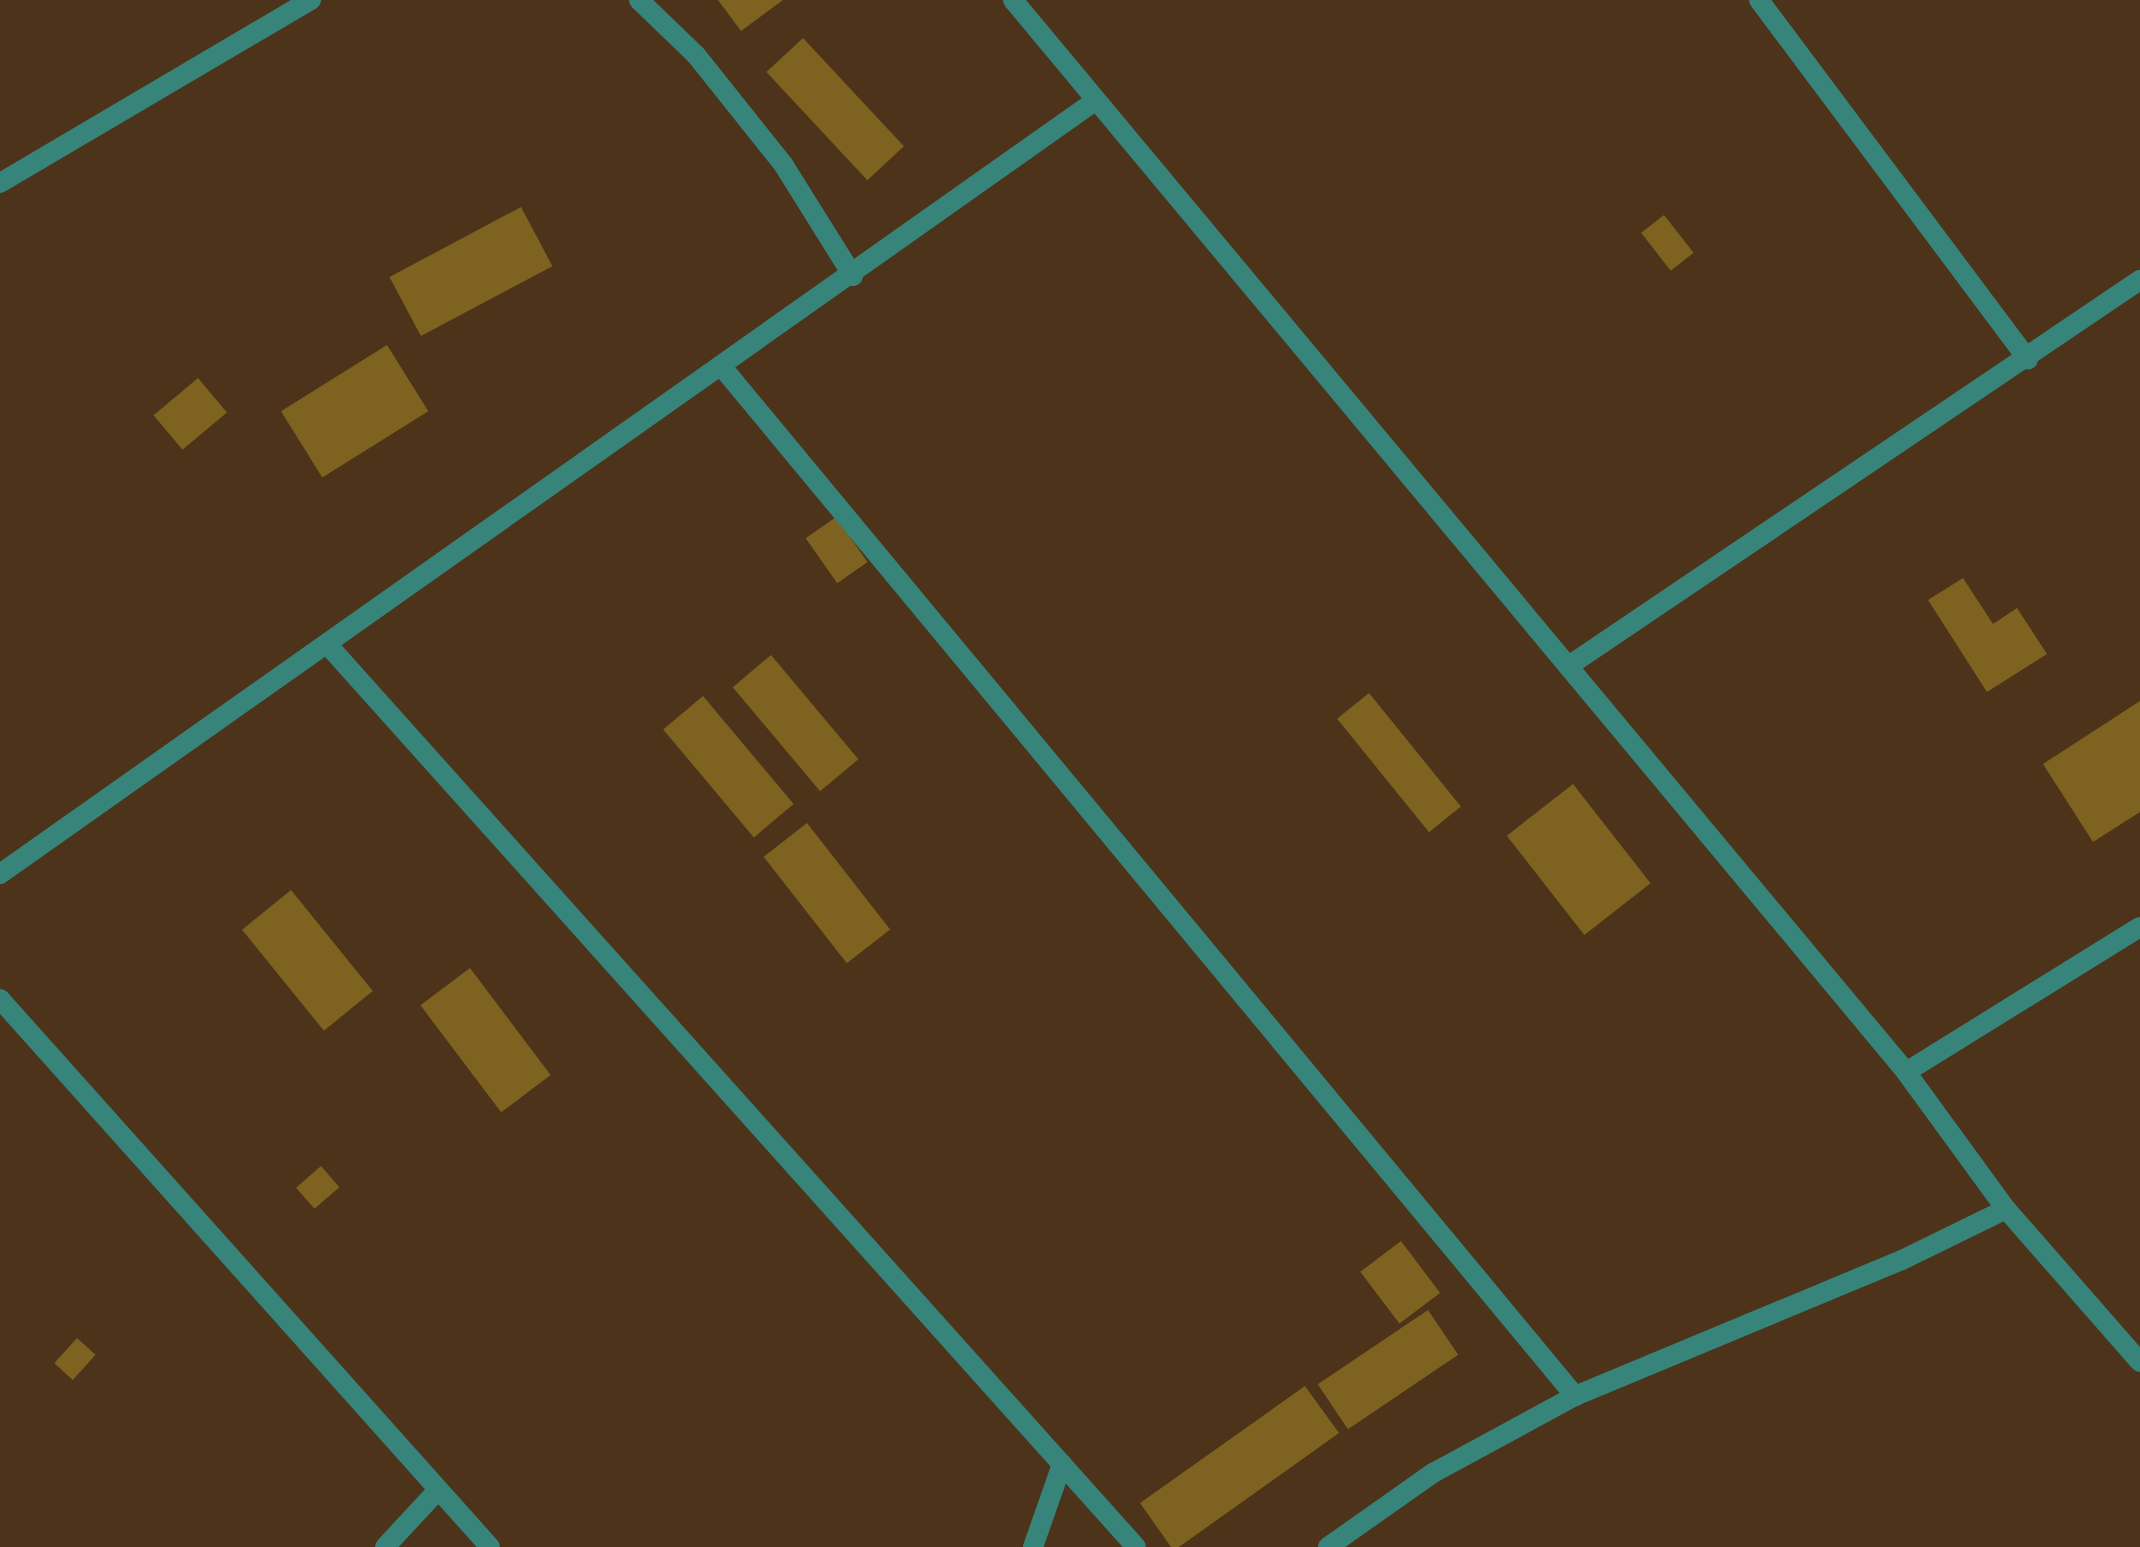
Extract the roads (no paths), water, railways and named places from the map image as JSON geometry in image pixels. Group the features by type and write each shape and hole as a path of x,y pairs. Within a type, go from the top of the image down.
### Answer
{"street":[{"path":"0,182 312,0"},
{"path":"639,0 696,55 783,164 853,276"},
{"path":"1013,0 1906,1072 2006,1210 2140,1362"},
{"path":"1759,0 2028,359"},
{"path":"0,874 853,276 1094,100"},
{"path":"1570,665 2140,280"},
{"path":"722,368 1575,1396"},
{"path":"327,644 1136,1547"},
{"path":"1906,1072 2140,927"},
{"path":"0,999 490,1547"},
{"path":"1328,1547 1434,1473 1575,1396 1902,1260 2006,1210"},
{"path":"1034,1547 1062,1464"},
{"path":"385,1547 438,1490"}]}
